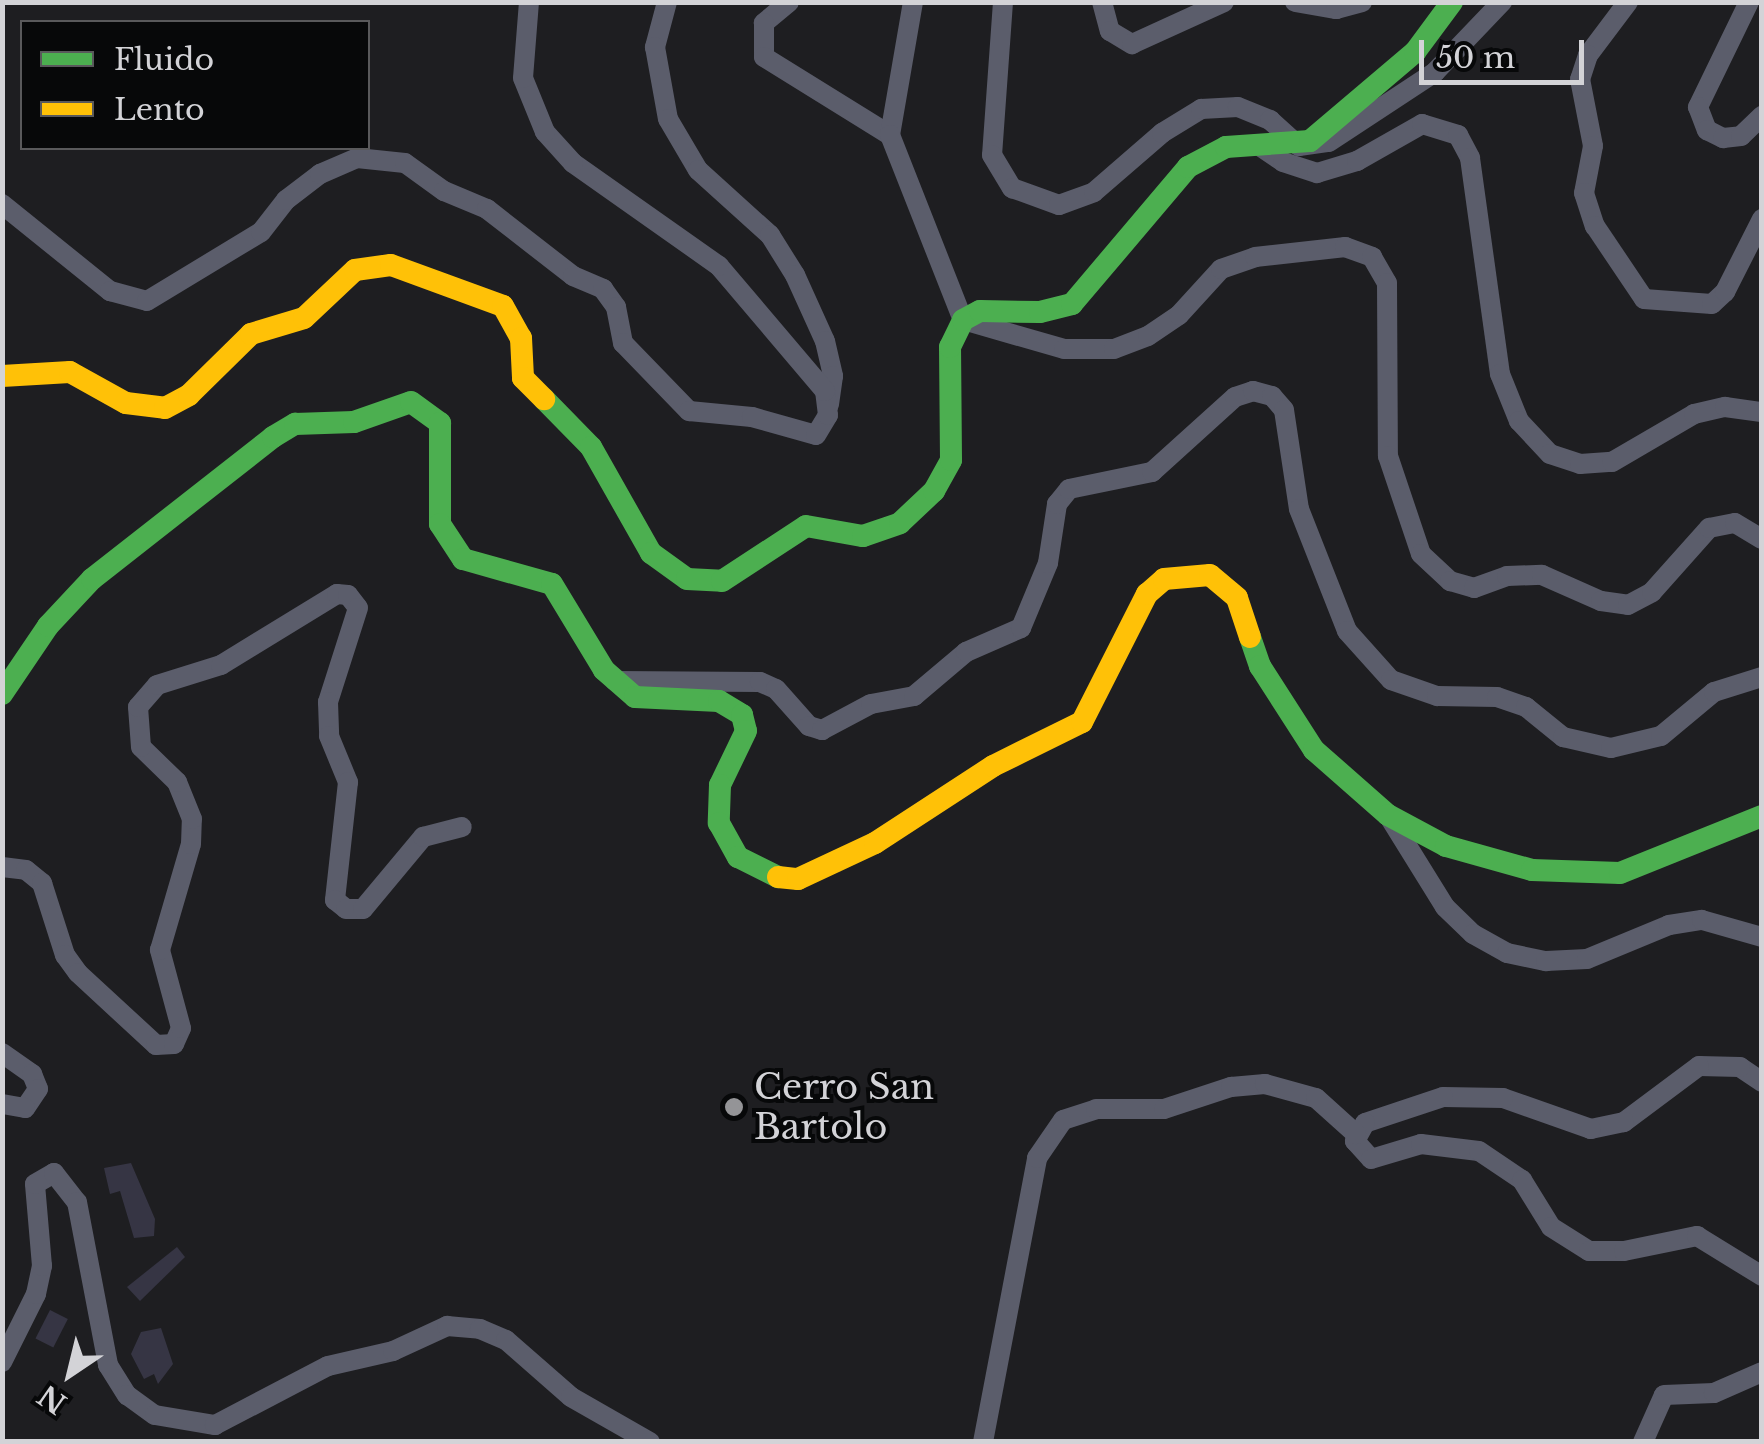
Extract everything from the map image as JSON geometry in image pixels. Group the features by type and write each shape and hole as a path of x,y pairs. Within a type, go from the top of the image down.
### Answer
{"street":[{"path":"530,2 522,78 545,132 573,162 719,266 808,366 829,406"},
{"path":"2,204 110,291 146,301 261,232 286,200 320,174 357,158 389,158 487,210 573,276 603,289 616,307 623,344 696,415 752,416 808,436 823,429 829,406 834,376 825,341 795,275 770,235 698,170 668,119 655,46 667,2"},
{"path":"789,2 764,23 764,57 890,135"},
{"path":"913,2 890,135 964,320"},
{"path":"1003,2 991,142 1003,178 1022,195 1046,204 1083,198 1201,109 1238,107 1270,120 1299,146"},
{"path":"1102,2 1110,31 1139,44 1224,2"},
{"path":"1295,2 1336,8 1362,2"},
{"path":"1299,146 1415,52 1452,2"},
{"path":"2,376 70,372 126,403 165,408 189,395 251,334 304,318 355,270 390,265 503,306 517,326 522,378 591,447 651,553 687,578 711,582 743,572 806,526 883,533 934,490 953,448 950,348 964,320 980,311 1040,312 1072,304 1188,167 1226,147 1329,142 1372,118 1435,72 1502,2"},
{"path":"1628,2 1588,55 1580,79 1593,146 1584,193 1595,226 1644,299 1712,304 1726,292 1762,219"},
{"path":"1750,2 1698,106 1707,130 1723,138 1741,136 1762,116"},
{"path":"1258,145 1283,162 1317,173 1356,161 1422,124 1458,135 1470,158 1500,374 1519,421 1550,454 1580,464 1612,462 1694,414 1724,408 1762,412"},
{"path":"964,320 1064,349 1114,349 1179,315 1221,269 1255,256 1355,248 1379,264 1387,282 1388,456 1415,541 1440,574 1474,588 1507,576 1542,575 1601,601 1628,605 1652,592 1710,528 1734,522 1762,539"},
{"path":"612,680 760,682 776,689 809,726 822,730 870,704 914,696 966,652 1021,628 1048,563 1058,504 1069,488 1152,472 1235,397 1253,391 1272,396 1284,410 1299,509 1347,631 1392,680 1437,696 1497,697 1526,707 1563,737 1611,748 1661,736 1714,692 1762,677"},
{"path":"2,694 48,626 92,579 224,481 273,437 295,424 354,422 411,402 428,408 443,432 438,510 452,549 475,566 530,573 552,584 612,680 650,702 720,701 736,708 746,731 720,785 723,835 748,866 798,879 874,844 993,766 1070,732 1082,722 1147,594 1175,574 1198,572 1220,580 1237,598 1260,666 1293,724 1336,774 1388,815 1474,856 1590,875 1620,873 1762,816"},
{"path":"2,867 26,870 42,883 65,954 78,973 156,1044 174,1044 182,1028 160,950 191,844 192,818 177,782 141,746 138,708 157,685 221,665 337,594 353,599 358,614 328,702 329,736 348,782 335,900 346,909 363,909 424,838 462,827"},
{"path":"1388,815 1444,906 1473,934 1507,952 1546,962 1587,959 1668,925 1702,920 1762,937"},
{"path":"2,1053 32,1074 38,1088 25,1108 2,1104"},
{"path":"1356,1134 1365,1123 1443,1096 1503,1098 1591,1129 1624,1122 1699,1066 1740,1067 1762,1082"},
{"path":"982,1442 1037,1158 1063,1120 1096,1109 1164,1108 1232,1087 1265,1084 1316,1098 1356,1134 1360,1153 1371,1158 1440,1144 1494,1159 1533,1193 1551,1228 1588,1251 1624,1252 1698,1236 1762,1276"},
{"path":"2,1362 42,1266 36,1184 54,1173 77,1202 108,1365 128,1395 155,1415 216,1425 328,1366 393,1351 447,1326 480,1328 506,1340 571,1397 650,1442"},
{"path":"1643,1442 1664,1396 1714,1393 1762,1372"}],"building":[{"path":"131,1163 155,1219 154,1236 134,1238 120,1191 110,1194 104,1168"},
{"path":"177,1247 185,1257 140,1301 127,1287"},
{"path":"50,1310 68,1319 53,1348 35,1339"},
{"path":"161,1328 173,1364 158,1384 154,1374 144,1379 131,1354 141,1332"}],"traffic: fast":[{"path":"544,399 591,447 651,553 687,579 722,581 806,526 863,536 900,523 934,491 951,460 950,347 963,320 980,311 1040,312 1072,304 1188,167 1226,147 1310,141 1415,52 1452,2"},
{"path":"2,694 48,626 92,579 273,437 295,424 354,422 411,402 440,423 440,524 463,559 552,584 604,670 635,697 719,701 742,715 746,731 720,785 719,823 738,857 778,877"},
{"path":"1250,637 1260,666 1314,750 1388,815 1446,846 1532,870 1620,873 1762,816"}],"traffic: slow":[{"path":"2,376 70,372 126,403 165,408 189,395 251,334 304,318 355,270 391,265 503,306 521,338 523,378 544,399"},
{"path":"778,877 798,879 875,843 993,766 1082,722 1147,594 1164,579 1210,575 1237,598 1250,637"}],"place":[{"name":"Cerro San Bartolo","path":"734,1107"}]}
